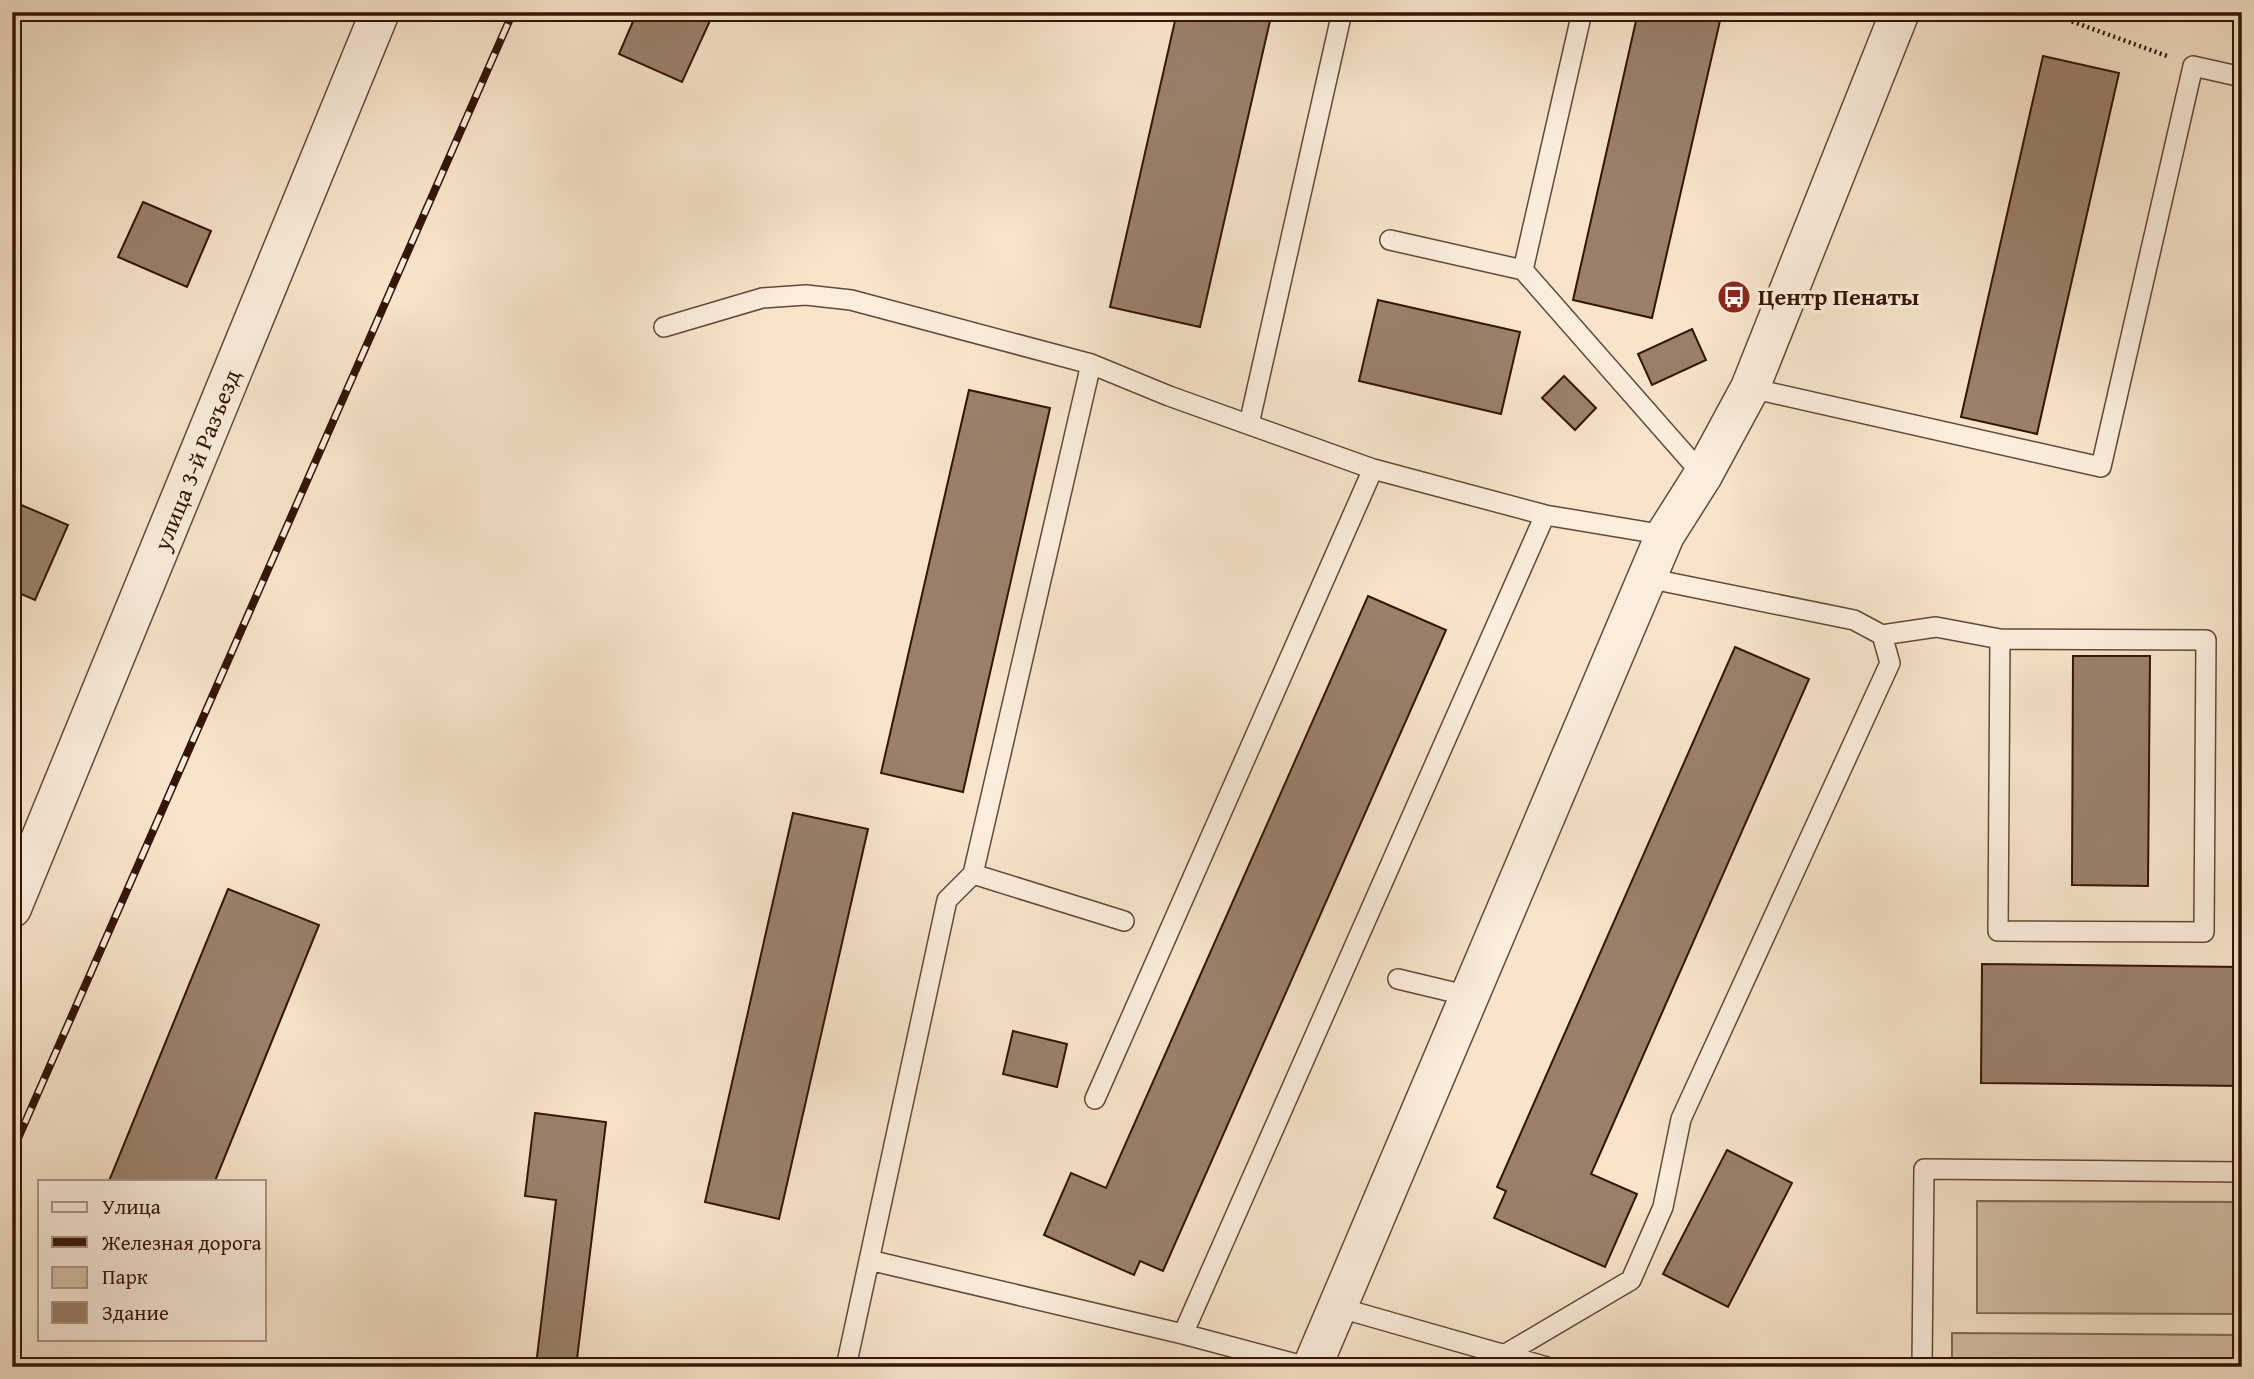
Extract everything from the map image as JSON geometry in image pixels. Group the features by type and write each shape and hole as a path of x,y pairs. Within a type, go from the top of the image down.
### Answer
{"street":[{"name":"улица 3-й Разъезд","path":"12,908 380,12"},
{"path":"1310,1367 1665,536 1703,475 1750,388 1900,12"}],"lane":[{"path":"1249,424 1342,12"},
{"path":"1523,270 1582,12"},
{"path":"1750,388 2101,467 2193,66 2242,77"},
{"path":"1390,240 1523,270 1703,475"},
{"path":"664,327 762,298 806,295 851,300 1091,364 1169,396 1373,469 1545,515 1665,536"},
{"path":"846,1367 947,900 973,874 1091,364"},
{"path":"1095,1099 1373,469"},
{"path":"1183,1334 1545,515"},
{"path":"1647,578 1854,620 1882,635 1936,627 2000,639 2206,640 2204,932 1998,931 2000,639"},
{"path":"1504,1355 1631,1280 1663,1207 1681,1119 1889,663 1882,635"},
{"path":"973,874 1124,920"},
{"path":"1398,979 1469,996"},
{"path":"1922,1367 1924,1170 2242,1172"},
{"path":"869,1260 1183,1334 1310,1367"},
{"path":"1337,1307 1546,1367"}],"path":[{"path":"2046,12 2193,66"}],"green space":[{"path":"1977,1201 2242,1202 2242,1314 1977,1313"},
{"path":"1952,1333 2242,1335 2242,1367 1952,1367"}],"building":[{"path":"637,12 714,12 682,82 619,54"},
{"path":"1177,12 1272,12 1200,327 1110,307"},
{"path":"1638,12 1722,12 1652,318 1573,300"},
{"path":"2043,56 2119,73 2037,434 1961,417"},
{"path":"143,202 211,231 187,287 118,257"},
{"path":"1378,300 1520,332 1501,414 1359,381"},
{"path":"1692,329 1706,360 1652,385 1638,354"},
{"path":"1564,376 1596,408 1575,430 1542,398"},
{"path":"969,390 1050,408 963,792 881,773"},
{"path":"12,501 68,525 35,600 12,590"},
{"path":"1368,596 1446,630 1163,1271 1140,1261 1134,1275 1044,1235 1071,1173 1106,1188"},
{"path":"1735,647 1809,679 1591,1174 1637,1194 1605,1267 1494,1218 1506,1191 1497,1187"},
{"path":"2073,656 2150,656 2148,886 2072,885"},
{"path":"793,813 868,829 779,1219 705,1202"},
{"path":"228,889 319,925 215,1180 109,1180"},
{"path":"1982,964 2242,967 2242,1086 1981,1083"},
{"path":"1013,1031 1067,1044 1057,1087 1003,1074"},
{"path":"535,1113 606,1122 576,1367 518,1367 519,1363 536,1365 556,1200 525,1196"},
{"path":"1727,1150 1792,1183 1728,1307 1663,1274"}],"railway":[{"path":"12,1152 513,12"}],"place":[{"name":"Центр Пенаты","path":"1734,297"}]}
